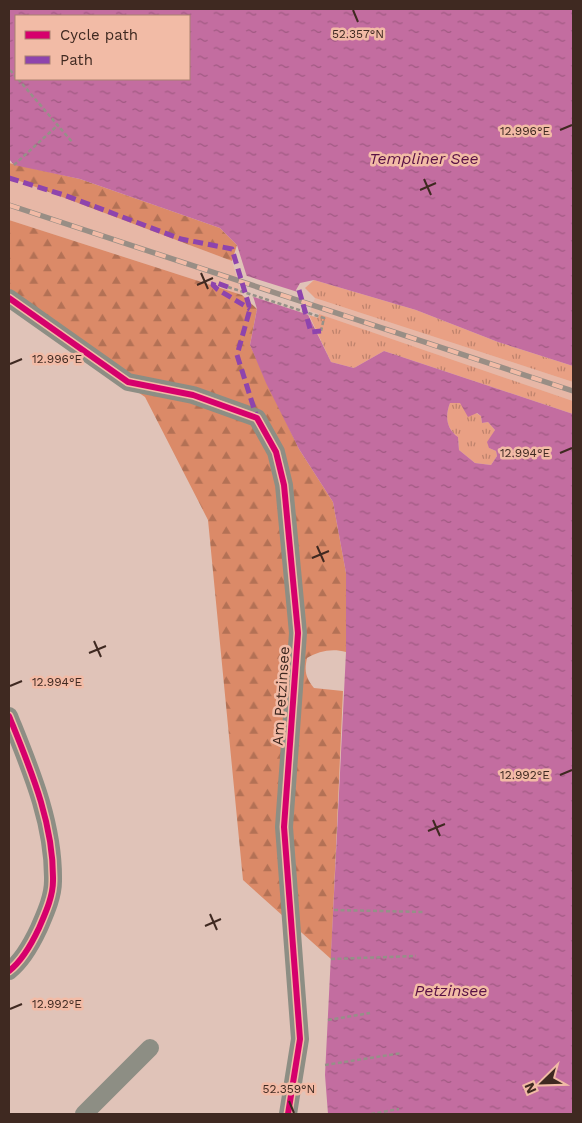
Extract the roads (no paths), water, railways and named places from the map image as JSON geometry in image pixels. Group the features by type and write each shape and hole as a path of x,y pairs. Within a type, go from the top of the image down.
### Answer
{"street":[{"name":"Am Petzinsee","path":"9,298 128,382 193,395 257,418 276,452 284,485 298,633 284,827 300,1039 288,1114"},
{"path":"9,716 27,760 49,829 53,882 47,910 32,945 9,972"},
{"path":"84,1114 150,1048"}],"water":[{"path":"9,9 573,9 573,366 498,342 416,310 314,280 300,283 296,290 331,362 354,368 384,351 573,414 573,1114 328,1114 325,1075 346,652 346,573 333,502 299,449 266,383 250,345 257,309 237,245 220,228 80,179 14,165 9,159","holes":["450,403 460,403 468,417 477,413 481,416 482,423 488,422 495,430 487,442 489,448 496,451 497,456 491,465 475,463 459,450 458,437 449,426 447,413"]}],"railway":[{"path":"9,205 573,391"}],"water label":[{"name":"Templiner See","path":"424,158"},
{"name":"Petzinsee","path":"451,990"}]}
